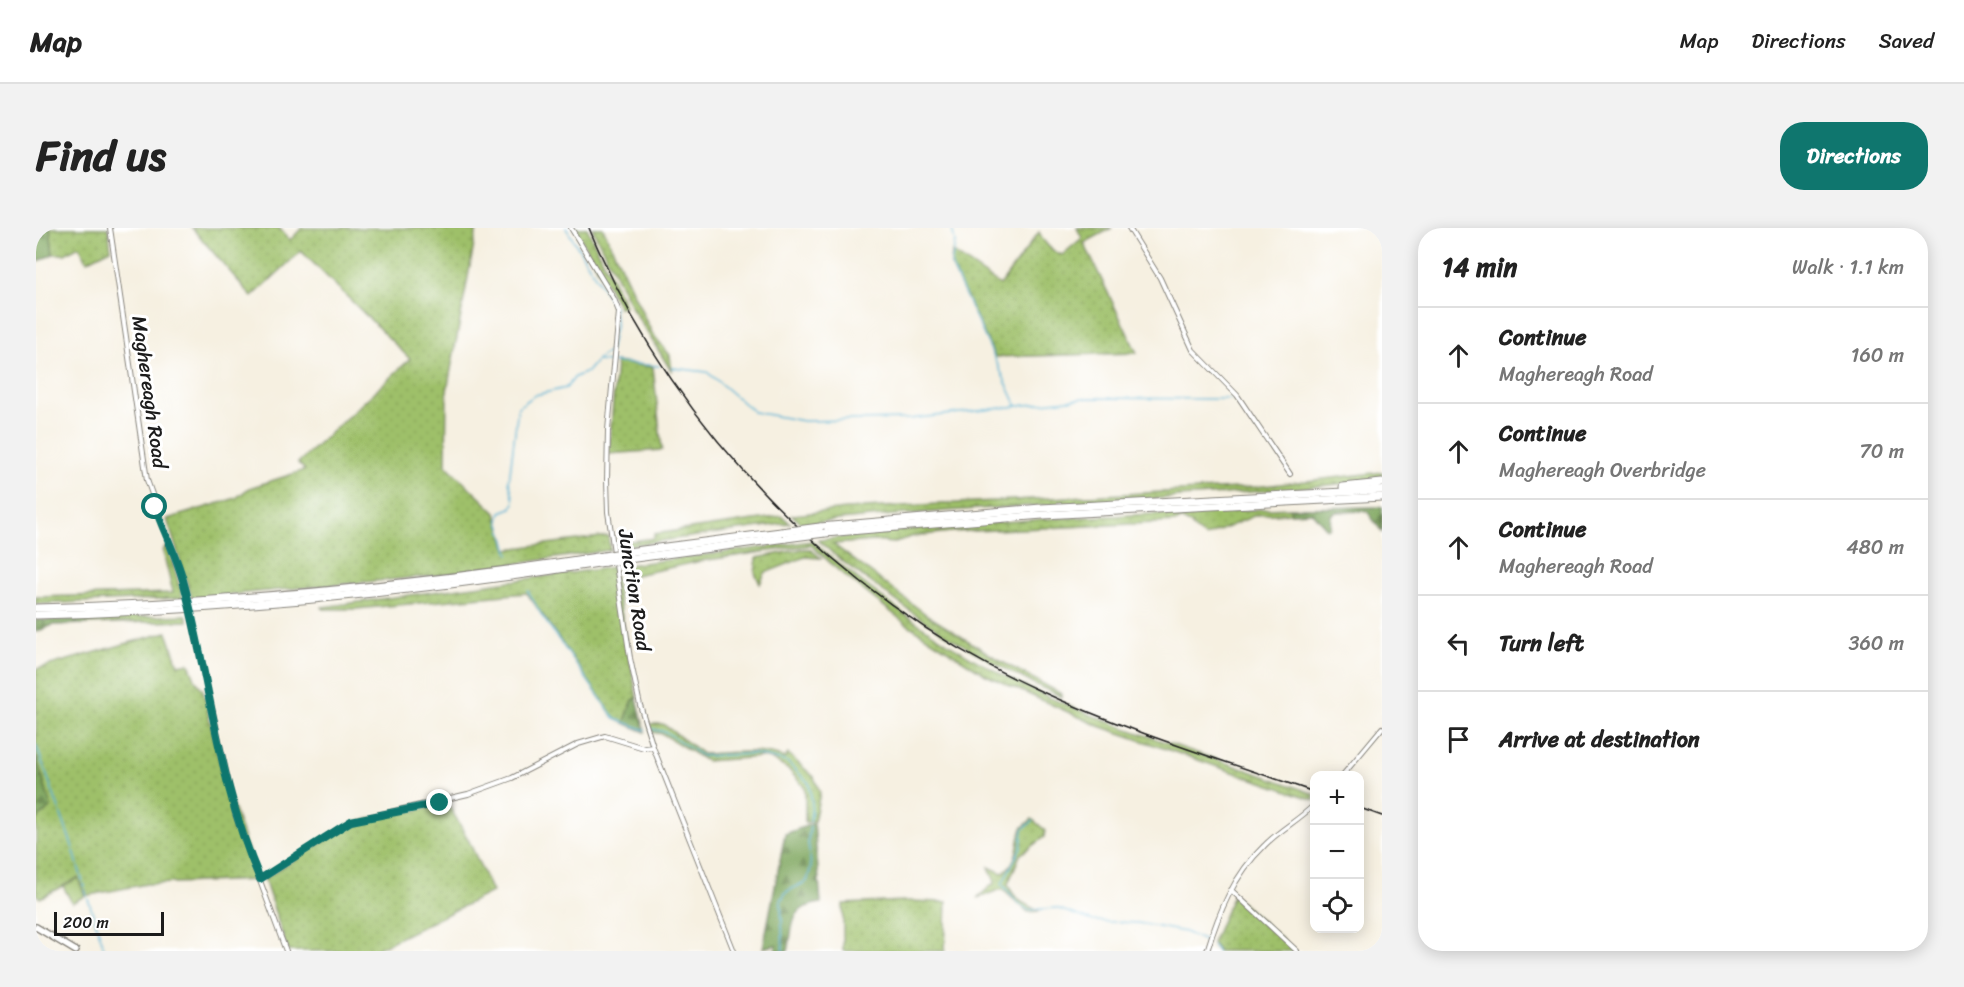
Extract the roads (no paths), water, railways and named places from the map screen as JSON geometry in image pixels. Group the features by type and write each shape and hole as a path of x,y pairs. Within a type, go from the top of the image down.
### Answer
{"highway":[{"path":"1245,497 1382,483"},
{"path":"36,608 162,604 304,594 440,580 822,530 997,512 1382,490"},
{"path":"822,530 1043,515 1382,497"},
{"path":"1284,502 1382,502"},
{"path":"36,615 201,609 351,597 605,559"}],"main road":[{"path":"36,927 76,951"}],"street":[{"name":"Maghereagh Road","path":"110,228 147,480 186,591 225,775 240,828 260,879"},
{"name":"Junction Road","path":"571,228 617,306 619,321 608,430 608,505 630,657 640,705 653,747 734,951"},
{"path":"1129,228 1160,278 1193,350 1237,395 1290,474"},
{"path":"1346,771 1382,728"},
{"path":"286,951 260,879 351,821 468,794 512,778 563,750 591,740 608,736 640,747 653,747"},
{"path":"1207,951 1231,890 1264,845 1310,809"},
{"path":"1231,890 1298,951"}],"waterway":[{"path":"514,500 509,481 518,407 535,395 566,388 575,377 587,372 598,359 610,351 615,326 614,308 566,228"},
{"path":"952,228 955,242 951,265 1017,406"},
{"path":"597,361 659,366"},
{"path":"673,368 707,372 754,412 803,421 910,419 1084,398 1231,399"},
{"path":"509,554 499,521 501,512 511,508 514,503"},
{"path":"528,591 542,616 615,719 645,730"},
{"path":"652,729 666,732 702,756 754,754 787,762 809,783 812,803 810,822"},
{"path":"36,745 73,848 87,897"},
{"path":"1033,821 1023,829 1021,847 1002,884 1017,902 1028,910 1056,908 1093,921 1138,923 1185,932 1207,942"},
{"path":"783,951 781,900 786,892 807,881 811,867 808,841 810,826"},
{"path":"88,899 103,944"},
{"path":"1212,945 1217,951"},
{"path":"103,946 105,951"}],"railway":[{"path":"589,228 624,301 666,371 715,438 770,499 830,556 895,607 964,652 1036,689 1174,744 1310,791"},
{"path":"1364,809 1382,816"}]}
